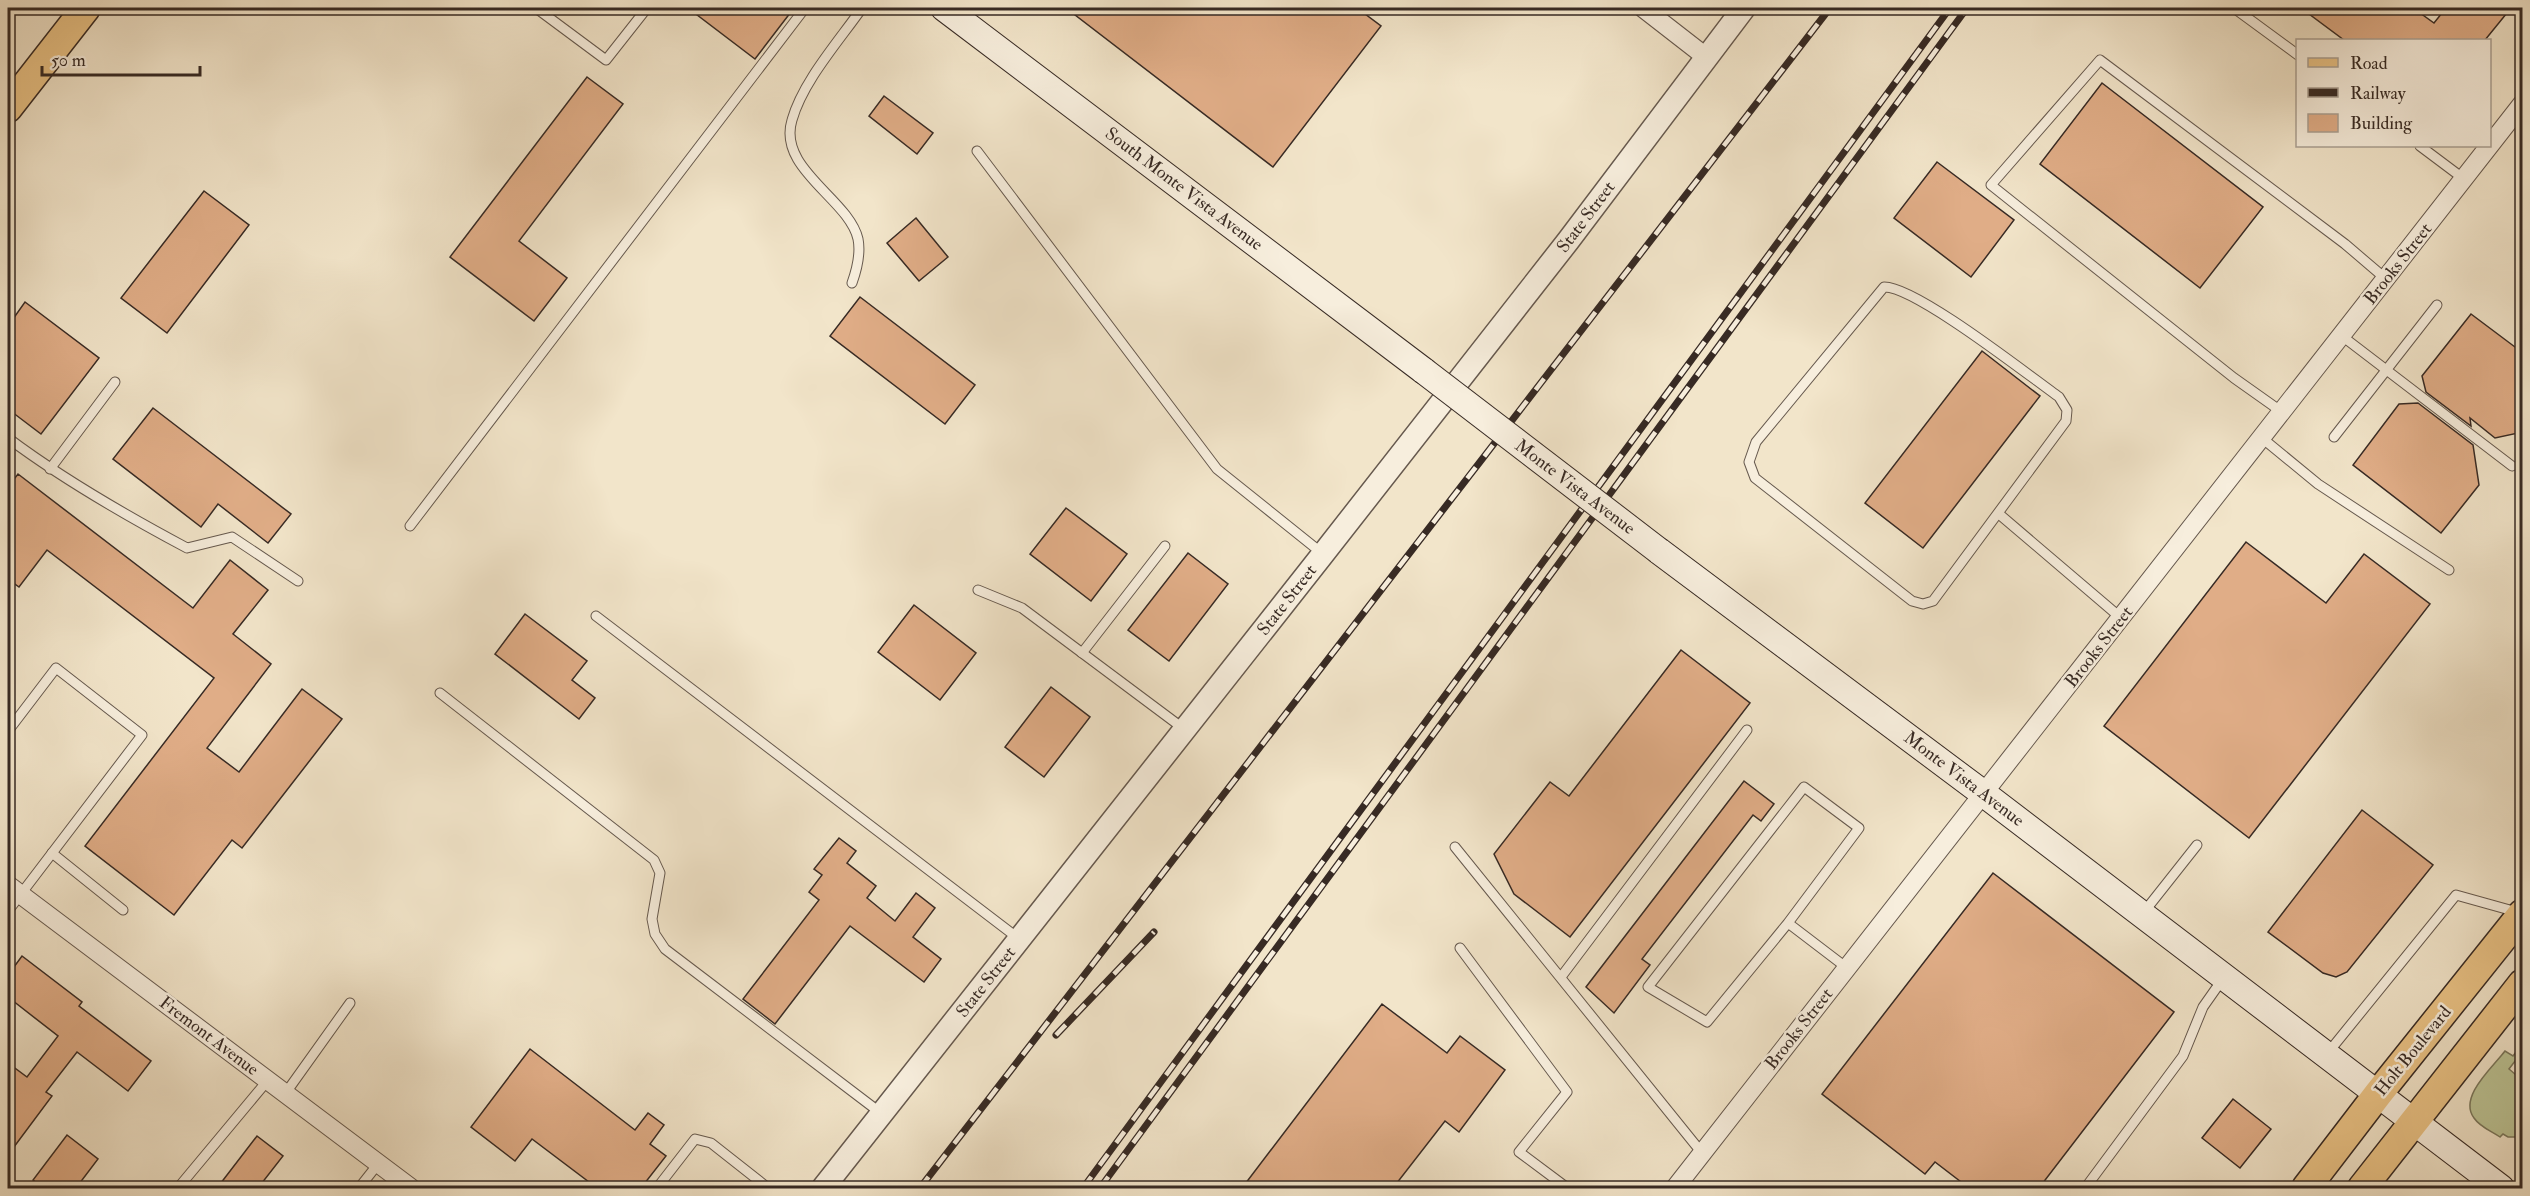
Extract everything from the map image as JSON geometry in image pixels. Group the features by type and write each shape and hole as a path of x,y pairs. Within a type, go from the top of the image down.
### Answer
{"main road":[{"path":"8,108 86,8"},
{"name":"South Monte Vista Avenue","path":"944,8 1424,371"},
{"name":"Monte Vista Avenue","path":"1424,371 2501,1188"},
{"name":"Holt Boulevard","path":"2306,1188 2378,1094 2523,914"},
{"path":"2362,1188 2523,984"}],"street":[{"path":"1643,8 1706,57"},
{"name":"State Street","path":"823,1188 1568,241 1744,8"},
{"name":"Brooks Street","path":"2491,145 2523,105"},
{"name":"Brooks Street","path":"1675,1188 2490,147"},
{"name":"Fremont Avenue","path":"14,890 411,1188"}],"lane":[{"path":"536,8 606,60 647,8"},
{"path":"410,526 805,8"},
{"path":"852,283 859,262 858,240 854,226 802,166 790,144 791,122 801,96 862,8"},
{"path":"2234,8 2296,54"},
{"path":"2282,412 2234,378 1991,185 2100,60 2345,244 2386,279"},
{"path":"2421,147 2464,179"},
{"path":"977,151 1217,469 1323,554"},
{"path":"1884,287 1890,287 1936,310 2065,403 2068,416 2066,421 1999,514 1934,601 1923,604 1912,601 1755,478 1749,462 1756,442 1763,433 1864,308 1884,287"},
{"path":"2334,436 2438,305"},
{"path":"2342,336 2512,466"},
{"path":"50,469 115,382"},
{"path":"8,438 50,469 129,518 187,548 232,537 298,581"},
{"path":"2262,438 2318,484 2449,570"},
{"path":"1999,514 2121,618"},
{"path":"1082,652 1164,546"},
{"path":"978,590 1022,608 1185,730"},
{"path":"596,616 1020,939"},
{"path":"8,731 56,668 142,735 52,853 14,890 8,911"},
{"path":"440,693 654,860 660,873 652,919 655,934 665,950 882,1114"},
{"path":"1561,977 1747,730"},
{"path":"1803,787 1859,828 1788,923 1707,1022 1648,987 1803,787"},
{"path":"2142,914 2197,845"},
{"path":"1455,847 1702,1153"},
{"path":"52,853 123,909"},
{"path":"2327,1055 2456,895 2523,914"},
{"path":"1788,923 1847,968"},
{"path":"1460,948 1567,1092 1519,1152 1566,1188"},
{"path":"2086,1188 2183,1056 2203,1007 2224,977"},
{"path":"285,1094 351,1003"},
{"path":"178,1188 268,1080"},
{"path":"657,1188 695,1139 711,1143 768,1188"},
{"path":"359,1188 378,1164"}],"green space":[{"path":"2522,1029 2522,1044 2516,1037"},
{"path":"2522,1044 2522,1052 2509,1069 2522,1080 2522,1137 2508,1137 2503,1134 2500,1137 2476,1121 2470,1110 2470,1101 2479,1083 2505,1051 2513,1056"}],"building":[{"path":"688,8 794,8 755,59"},
{"path":"1066,8 1357,8 1381,26 1273,167"},
{"path":"2301,8 2413,8 2434,23 2446,8 2511,8 2486,39 2343,39"},
{"path":"587,77 623,104 519,241 567,278 534,321 450,257"},
{"path":"2102,83 2263,207 2200,288 2040,164"},
{"path":"884,96 933,133 917,154 869,116"},
{"path":"1937,162 2014,220 1971,277 1894,218"},
{"path":"204,191 249,225 167,333 121,298"},
{"path":"916,218 948,257 919,281 887,243"},
{"path":"860,297 975,385 945,424 830,336"},
{"path":"25,302 99,358 41,434 8,409 8,326"},
{"path":"2471,314 2523,353 2523,432 2495,438 2470,418 2471,426 2426,392 2422,376"},
{"path":"1982,351 2040,396 1923,548 1865,503"},
{"path":"2418,403 2473,445 2479,485 2441,533 2353,465 2399,404"},
{"path":"153,408 291,514 268,543 218,504 201,527 113,459"},
{"path":"18,474 193,608 230,560 268,590 233,634 271,664 207,748 239,772 302,689 342,719 242,848 232,840 174,915 85,846 214,678 47,550 19,587 8,579 8,487"},
{"path":"1066,508 1127,554 1091,601 1030,554"},
{"path":"2246,542 2326,603 2364,554 2430,604 2249,838 2104,726"},
{"path":"1188,553 1228,584 1169,661 1128,630"},
{"path":"914,605 976,653 940,700 878,652"},
{"path":"525,614 587,661 572,680 595,698 579,719 495,654"},
{"path":"1681,650 1750,703 1570,937 1514,894 1494,854 1550,782 1569,796"},
{"path":"1051,687 1090,717 1044,777 1005,747"},
{"path":"1744,781 1774,804 1761,821 1753,815 1642,959 1650,965 1614,1013 1586,987"},
{"path":"2362,810 2433,865 2347,972 2336,977 2323,973 2268,932"},
{"path":"839,838 856,851 847,863 876,886 867,898 895,921 916,893 935,908 913,937 941,959 924,982 850,926 775,1024 743,999 819,900 809,892 822,875 814,869"},
{"path":"1993,873 2174,1012 2039,1188 1969,1188 1935,1162 1925,1174 1822,1094"},
{"path":"22,956 82,1002 79,1006 151,1061 128,1091 77,1052 46,1092 52,1096 8,1155 8,1063 27,1077 58,1036 8,997 8,975"},
{"path":"1382,1004 1447,1053 1460,1036 1505,1070 1459,1132 1445,1121 1393,1188 1242,1188"},
{"path":"530,1049 635,1130 648,1113 664,1125 650,1144 666,1156 641,1188 597,1188 532,1139 515,1161 471,1127"},
{"path":"2233,1099 2271,1129 2240,1168 2202,1138"},
{"path":"67,1135 98,1159 76,1188 44,1188 33,1180"},
{"path":"257,1136 283,1156 258,1188 217,1188"}],"railway":[{"path":"920,1188 1830,8"},
{"path":"1083,1188 1950,8"},
{"path":"1100,1188 1967,8"},
{"path":"1056,1035 1154,932"}]}
